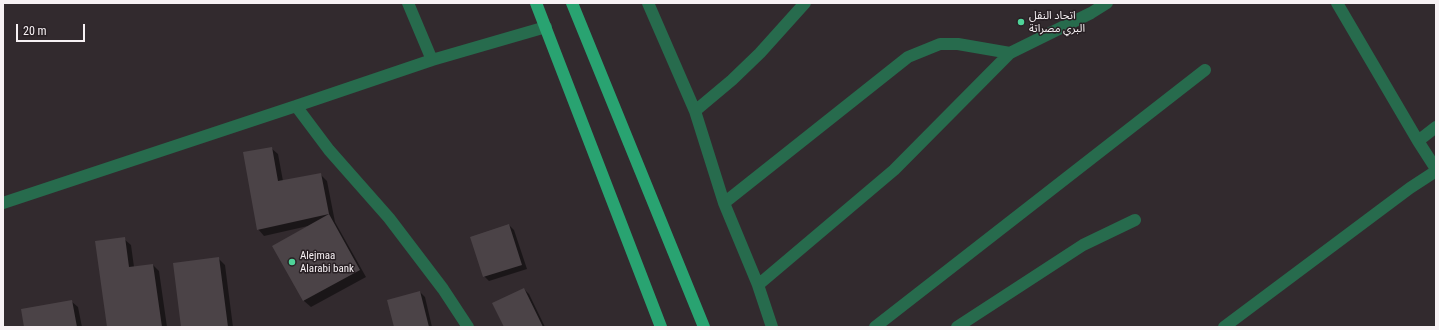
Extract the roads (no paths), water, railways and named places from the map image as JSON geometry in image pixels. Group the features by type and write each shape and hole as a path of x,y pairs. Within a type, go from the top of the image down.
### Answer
{"main road":[{"path":"536,3 661,327"},
{"path":"572,3 704,327"}],"street":[{"path":"408,3 432,60"},
{"path":"648,3 695,111 724,203 758,285 772,327"},
{"path":"695,111 732,80 760,53 805,3"},
{"path":"758,285 894,170 1010,53 1091,13 1107,3"},
{"path":"1224,327 1436,170 1337,3"},
{"path":"3,203 432,60 546,27"},
{"path":"724,203 908,56 940,44 958,44 1010,53"},
{"path":"875,327 1204,70"},
{"path":"296,106 329,150 389,218 443,289 468,327"},
{"path":"1418,141 1436,127"},
{"path":"957,327 1083,245 1135,220"}],"place":[{"name":"اتحاد النقل البري مصراتة","path":"1021,22"},
{"name":"Alejmaa Alarabi bank","path":"292,262"}]}
